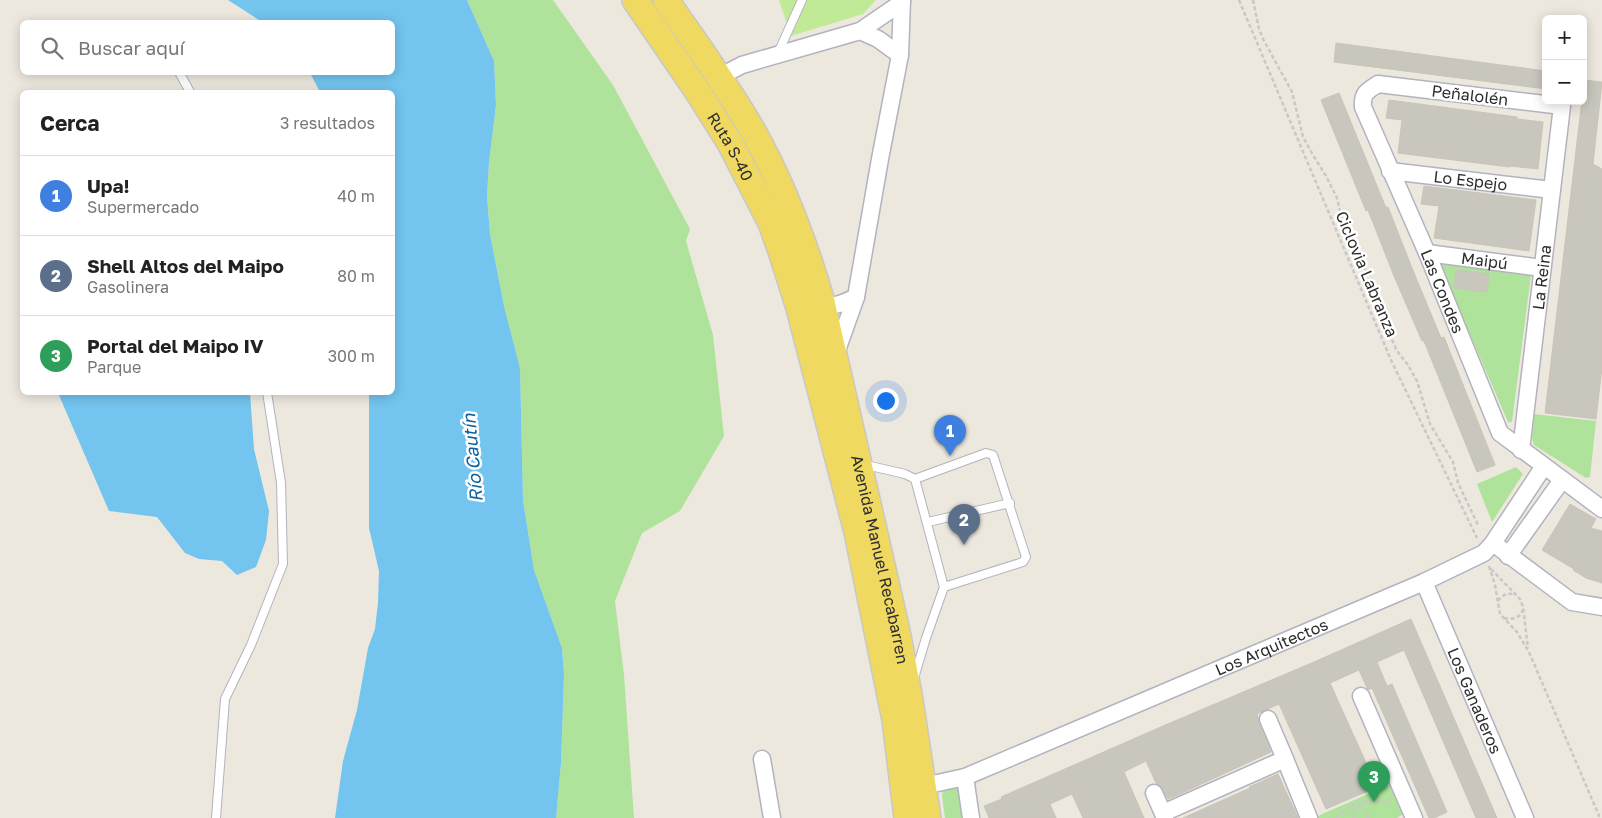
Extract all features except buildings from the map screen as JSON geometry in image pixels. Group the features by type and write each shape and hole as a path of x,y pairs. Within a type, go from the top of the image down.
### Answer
{"main road":[{"name":"Ruta S-40","path":"634,0 698,92 730,143 771,223 781,251 811,305"},
{"name":"Ruta S-40","path":"666,0 719,77 754,133 784,192 808,256 811,305"},
{"path":"698,92 719,77"},
{"name":"Avenida Manuel Recabarren","path":"811,305 835,358 859,463 909,694 928,818"},
{"name":"Avenida Manuel Recabarren","path":"811,305 895,720 907,818"}],"street":[{"path":"719,77 742,65 860,31 902,1"},
{"path":"835,358 856,297 900,55 902,1"},
{"path":"860,31 878,38 900,55"},
{"name":"Peñalolén","path":"1378,84 1562,106"},
{"name":"Las Condes","path":"1378,84 1367,91 1363,98 1363,107 1427,253 1500,433 1602,509"},
{"name":"La Reina","path":"1521,450 1562,106"},
{"name":"Lo Espejo","path":"1390,171 1552,190"},
{"name":"Maipú","path":"1427,253 1542,268"},
{"path":"811,305 838,305 856,297"},
{"path":"1544,466 1488,548 1508,556 1572,602 1602,607"},
{"path":"1508,556 1562,480"},
{"name":"Los Arquitectos","path":"924,786 965,777 1424,582 1488,548"},
{"name":"Los Ganaderos","path":"1424,582 1525,818"},
{"path":"1361,696 1411,811"},
{"path":"1268,719 1309,818"},
{"path":"762,759 772,818"},
{"path":"1154,793 1164,816 1285,759"},
{"path":"965,777 971,818"}],"lane":[{"path":"777,55 802,0"},
{"path":"181,75 189,90"},
{"path":"216,818 225,700 251,645 283,564 281,483 267,395"},
{"path":"915,479 986,453 993,455 1026,557 1023,562 944,588"},
{"path":"859,463 905,474 915,479 928,522 944,588 909,694"},
{"path":"928,522 1010,503"}],"path":[{"name":"Ciclovia Labranza","path":"1239,0 1391,360 1488,548"},
{"path":"1253,0 1263,39 1293,96 1303,137 1335,192 1346,237 1353,252 1372,277 1390,335 1397,351 1408,364 1417,380 1430,424 1453,462 1458,483 1478,525"},
{"path":"1529,652 1523,607 1518,597 1489,566 1495,585 1498,610 1502,618 1517,632 1529,652 1600,818"},
{"path":"1497,603 1506,594 1518,597"},
{"path":"1502,618 1517,618 1522,614 1523,607"},
{"path":"1336,818 1356,804 1374,800 1388,802 1411,811"},
{"path":"1356,804 1357,808"},
{"path":"1354,818 1353,813 1357,808 1362,807 1366,809 1368,818"}],"green space":[{"path":"467,0 553,0 613,85 690,229 686,241 713,335 724,436 680,511 642,533 615,601 624,675 634,818 556,818 561,763 564,674 562,648 534,570 523,500 520,368 504,306 490,234 487,196 496,105 494,61"},
{"path":"779,0 876,0 863,14 791,36"},
{"path":"1439,263 1531,275 1512,422 1508,422"},
{"path":"1534,414 1596,421 1590,477 1586,478 1534,445 1532,438"},
{"path":"1516,467 1523,474 1492,522 1477,484"},
{"path":"1391,784 1403,814 1397,818 1317,818 1322,814"},
{"path":"955,786 961,797 963,818 945,818 942,795 944,788"}],"water":[{"name":"Río Cautín","path":"228,0 467,0 494,61 496,105 487,196 490,234 504,306 520,368 523,500 534,570 562,648 564,674 561,763 556,818 335,818 343,761 357,710 368,648 375,629 378,603 379,571 369,528 369,395 395,395 395,90 319,90 311,75 395,75 395,20 259,20"},
{"path":"59,395 250,395 254,449 269,511 266,540 256,567 237,575 222,561 199,559 185,553 157,517 109,511"}],"place":[{"name":"Upa!","path":"950,456"},
{"name":"Shell Altos del Maipo","path":"964,545"},
{"name":"Portal del Maipo IV","path":"1374,802"}]}
